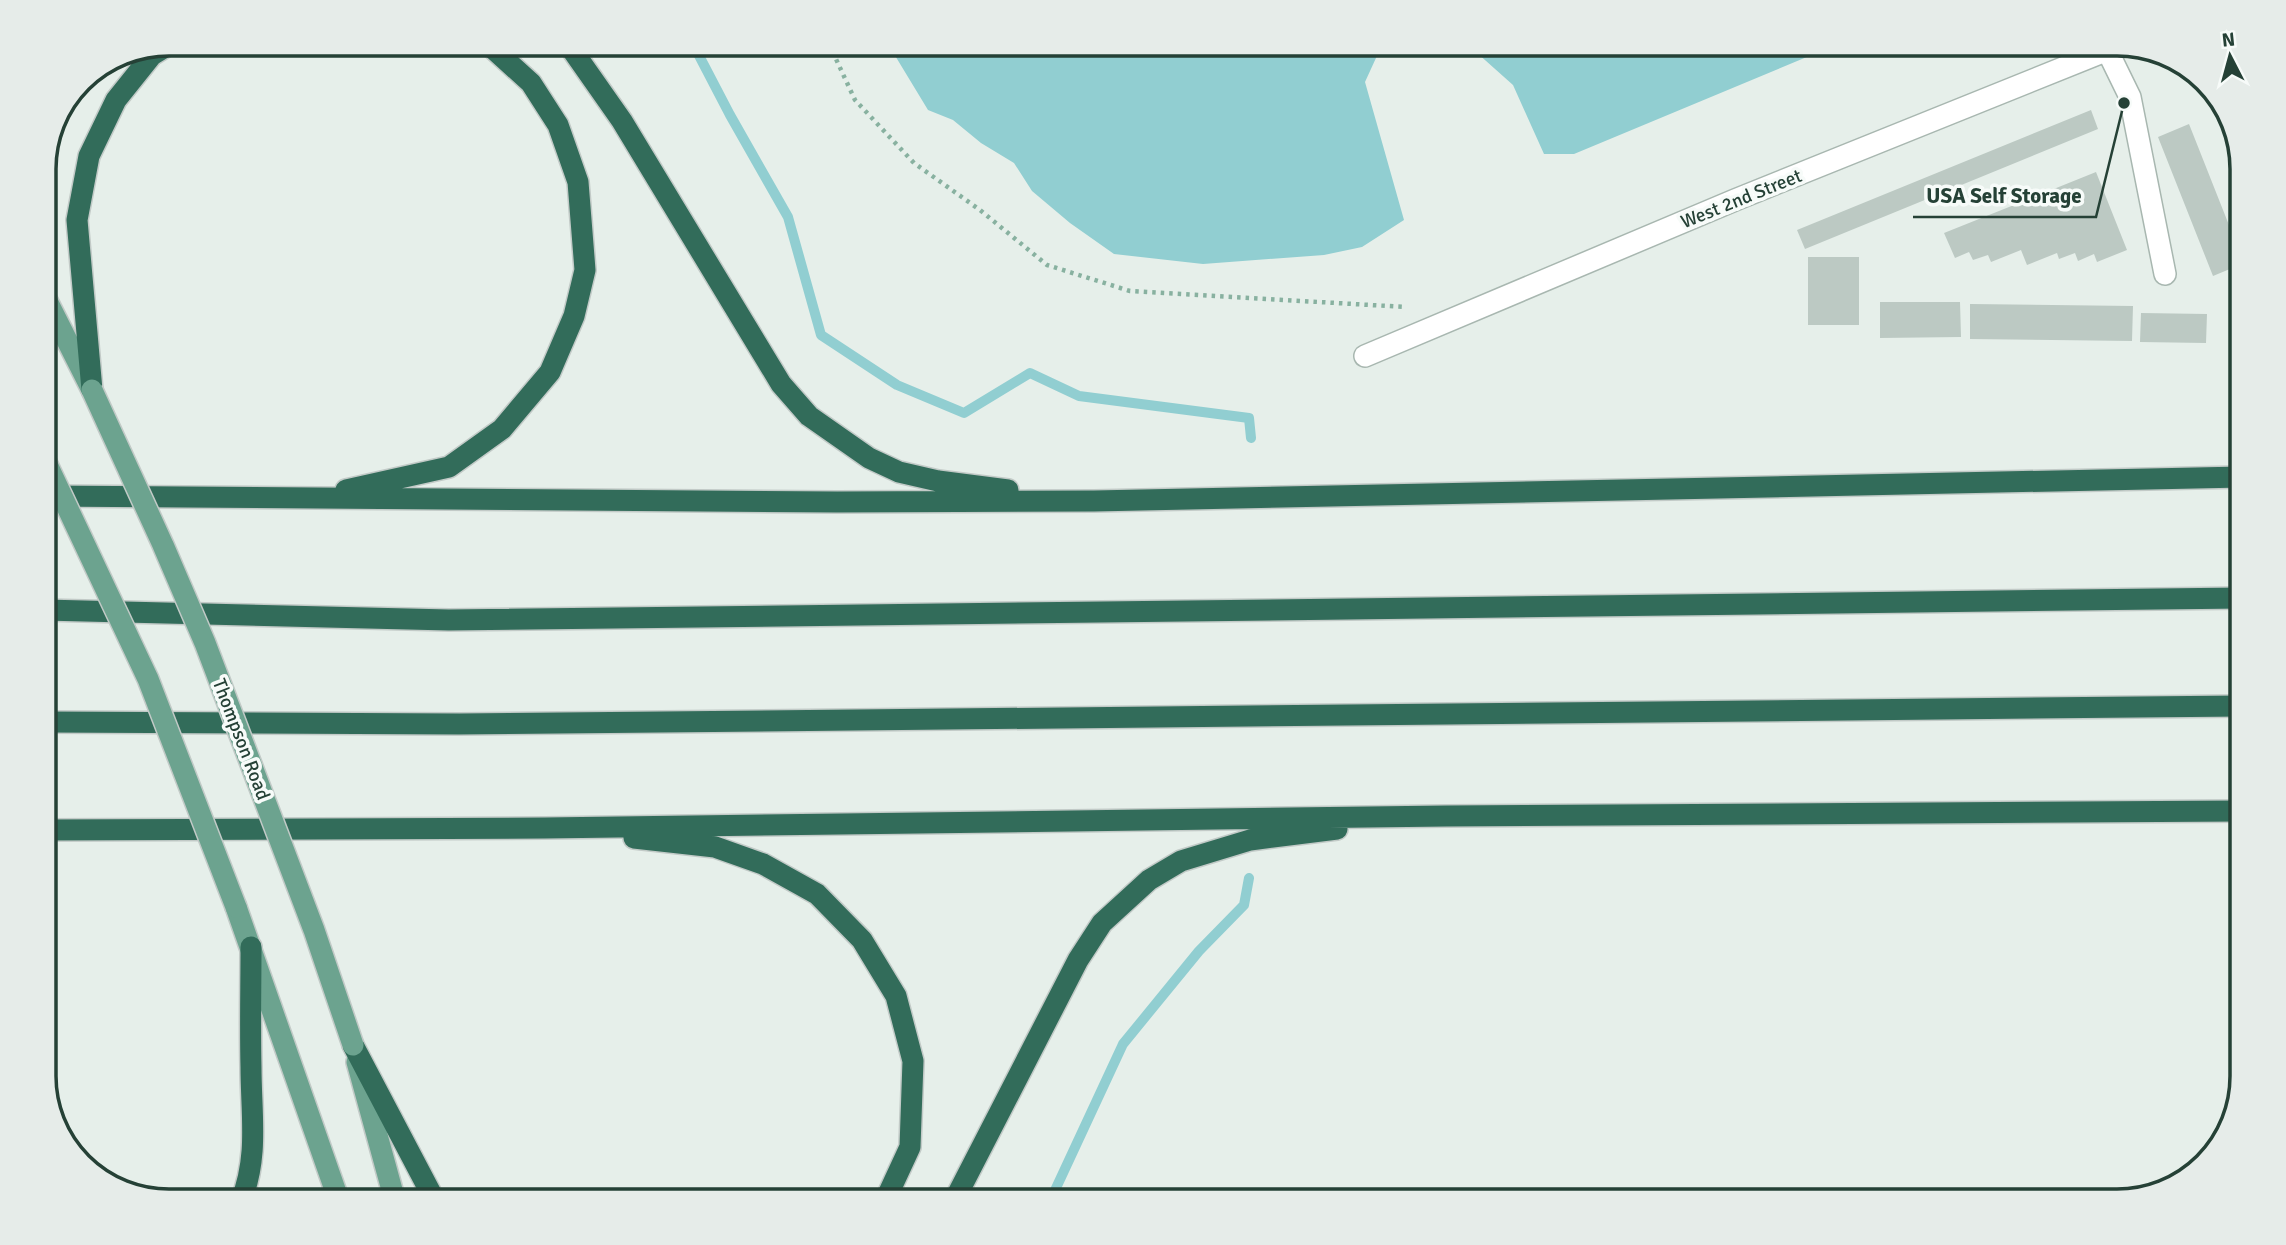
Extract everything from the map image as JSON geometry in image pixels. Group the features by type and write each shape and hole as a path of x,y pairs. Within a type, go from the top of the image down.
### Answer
{"highway":[{"path":"307,498 449,467 502,429 550,372 574,316 585,270 578,182 558,125 531,83 501,56"},
{"path":"576,56 622,121 781,384 809,416 869,458 899,472 938,481 1094,501"},
{"path":"92,390 77,220 89,156 116,100 149,58"},
{"path":"56,496 836,502 1094,501 2230,478"},
{"path":"56,610 449,620 2230,598"},
{"path":"56,722 472,723 2230,706"},
{"path":"56,830 545,828 1446,816 2230,811"},
{"path":"960,1189 1078,960 1102,923 1149,880 1181,861 1250,840 1446,816"},
{"path":"545,828 715,847 763,864 817,894 862,940 896,996 913,1061 910,1147 891,1189"},
{"path":"246,1189 254,1152 251,947"},
{"path":"353,1045 429,1189"}],"main road":[{"name":"Thompson Road","path":"56,319 92,390 205,643 314,930 353,1045 392,1189"},
{"path":"56,484 148,679 251,947 335,1189"}],"street":[{"name":"West 2nd Street","path":"1365,356 1735,200 2092,56"},
{"path":"2117,56 2130,97 2165,274"}],"path":[{"path":"835,56 855,100 914,163 980,210 1047,265 1130,291 1418,307"}],"water":[{"path":"895,56 1377,56 1365,82 1404,220 1362,247 1324,255 1203,264 1114,254 1070,223 1032,191 1014,163 981,143 953,120 928,110"},
{"path":"1480,56 1809,56 1574,154 1544,154 1513,85"}],"building":[{"path":"2091,110 2098,129 1805,249 1797,230"},
{"path":"2189,124 2230,228 2230,269 2213,276 2158,137"},
{"path":"2096,172 2127,250 2097,262 2094,254 2078,261 2075,253 2059,259 2057,253 2027,265 2021,250 1991,262 1988,255 1973,260 1969,252 1955,258 1944,233"},
{"path":"1808,257 1859,257 1859,325 1808,325"},
{"path":"1880,302 1960,302 1961,337 1880,338"},
{"path":"1970,304 2133,306 2132,341 1970,339"},
{"path":"2141,313 2207,314 2206,343 2140,342"}],"waterway":[{"path":"699,56 788,217 821,335 897,385 964,413 1030,373 1079,396 1249,418 1251,438"},
{"path":"1056,1189 1123,1044 1199,951 1244,905 1249,878"}],"place":[{"name":"USA Self Storage","path":"2124,103"}]}
